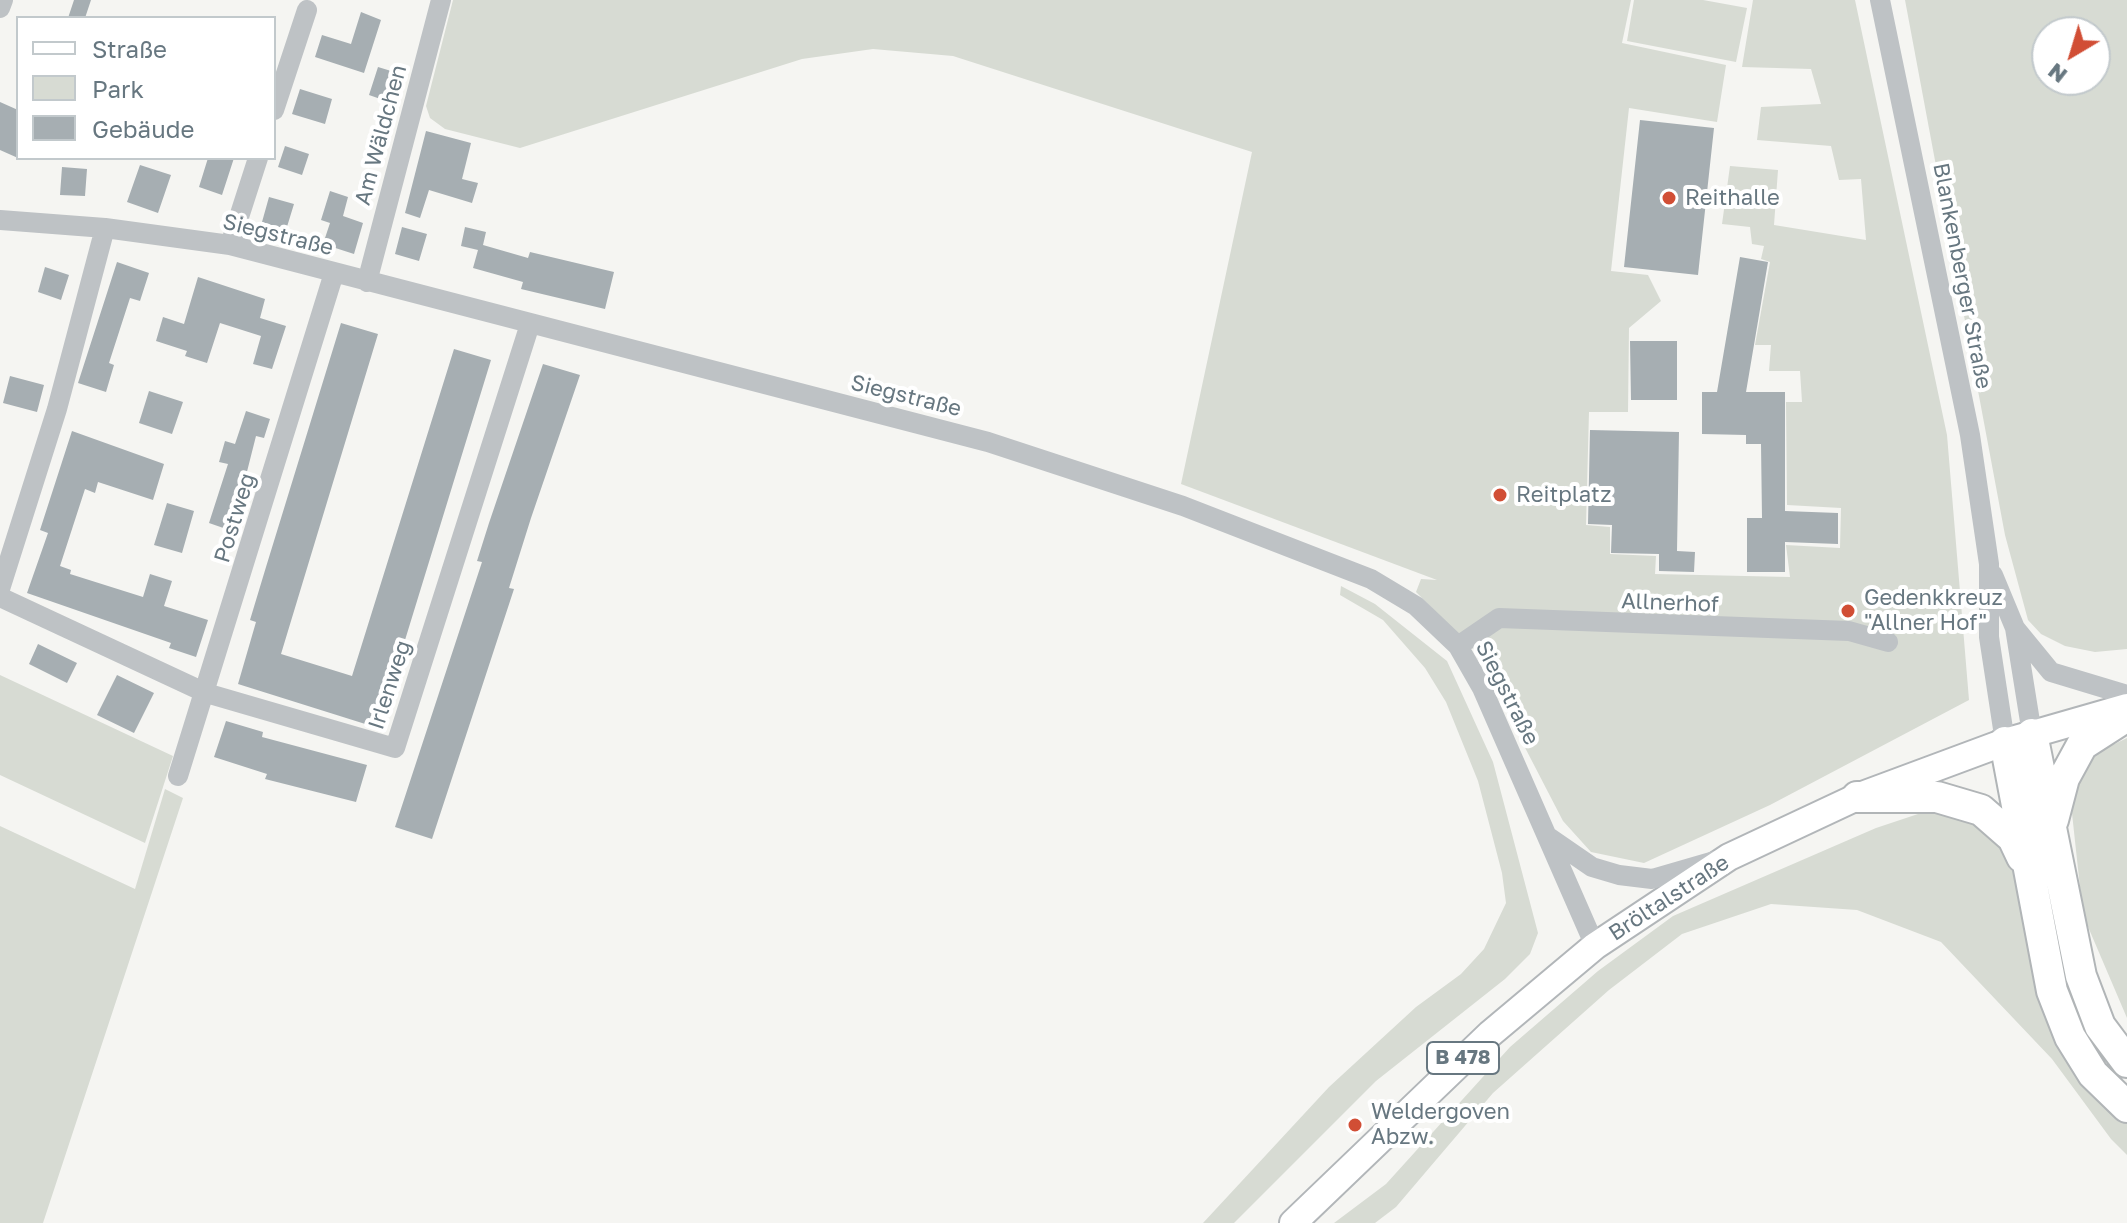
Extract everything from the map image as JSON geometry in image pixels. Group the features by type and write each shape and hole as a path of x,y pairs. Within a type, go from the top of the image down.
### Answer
{"highway":[{"path":"2051,829 2064,778 2082,745 2127,716"},
{"path":"2018,738 2051,829 2081,976 2100,1026 2127,1062"},
{"path":"2018,738 2032,878 2052,991 2070,1037 2093,1074 2127,1107"},
{"path":"1857,797 1937,797 1981,810 2013,838 2032,878"}],"main road":[{"name":"Bröltalstraße","path":"1293,1223 1478,1044 1595,946 1729,857 1857,797 2018,738 2127,707"}],"street":[{"name":"Am Wäldchen","path":"367,282 441,0"},
{"name":"Blankenberger Straße","path":"1880,0 1970,435 1989,564 1989,637 2018,738"},
{"path":"276,104 307,10"},
{"path":"230,245 257,160"},
{"name":"Siegstraße","path":"0,220 105,228 230,245 988,442 1183,506 1371,579 1416,606 1458,646 1482,688 1595,946"},
{"path":"0,589 57,409 105,228"},
{"name":"Postweg","path":"178,776 334,273"},
{"name":"Irlenweg","path":"0,597 206,693 395,748 530,324"},
{"name":"Blankenberger Straße","path":"1989,564 2015,628 2018,738"},
{"name":"Allnerhof","path":"1458,646 1499,618 1849,631 1888,642"},
{"path":"2015,628 2051,672 2127,695"},
{"path":"1547,836 1592,867 1619,875 1652,879 1729,857"}],"green space":[{"path":"453,0 1631,0 1622,43 1726,65 1717,122 1629,108 1611,271 1648,275 1661,301 1629,328 1628,412 1589,412 1586,525 1610,527 1610,554 1656,556 1655,574 1790,577 1786,545 1840,548 1841,508 1787,505 1786,402 1802,402 1800,371 1769,371 1771,345 1755,345 1770,262 1761,259 1764,246 1752,244 1750,227 1722,224 1730,166 1778,170 1774,225 1866,240 1861,179 1839,180 1831,146 1757,140 1761,107 1821,104 1811,69 1742,67 1753,0 1855,0 1947,435 1969,700 1770,805 1644,863 1591,852 1563,821 1475,651 1416,592 1421,579 1437,580 1181,484 1252,152 953,56 873,49 802,59 520,148 445,129 430,118 426,106"},
{"path":"1634,0 1703,0 1747,8 1736,62 1627,41"},
{"path":"1905,0 2127,0 2127,649 2095,652 2065,646 2041,634 2028,620 2005,535"},
{"path":"1341,586 1375,604 1447,661 1493,762 1538,933 1530,954 1505,979 1376,1081 1234,1223 1203,1223 1329,1087 1416,1007 1461,974 1484,949 1506,903 1502,873 1478,781 1446,702 1425,668 1383,620 1340,595"},
{"path":"0,675 173,756 145,843 0,775"},
{"path":"2127,738 2127,1018 2083,915 2071,804 2076,777 2094,754"},
{"path":"165,789 183,798 43,1223 0,1223 0,826 135,889"},
{"path":"1927,811 1963,815 1991,835 2013,866 2037,972 2090,1091 2127,1124 2127,1155 2111,1139 2052,1059 1941,942 1857,910 1771,904 1682,934 1609,990 1493,1093 1396,1207 1375,1223 1334,1223 1386,1184 1510,1047 1598,971 1673,916 1876,828"}],"building":[{"path":"74,0 91,0 86,16 69,16"},
{"path":"361,12 381,20 364,73 315,57 322,35 351,44"},
{"path":"378,67 401,74 392,103 369,95"},
{"path":"300,89 332,99 325,124 292,114"},
{"path":"0,102 16,109 16,157 0,150"},
{"name":"Reithalle","path":"1640,120 1714,128 1698,275 1624,267"},
{"path":"426,131 471,143 462,179 478,183 472,203 429,190 420,218 405,213"},
{"path":"285,146 309,154 302,175 278,167"},
{"path":"207,160 233,160 222,195 199,187"},
{"path":"140,165 171,175 158,213 127,202"},
{"path":"62,167 87,169 85,196 60,195"},
{"path":"330,191 348,197 343,216 363,223 354,254 323,244 330,223 321,220"},
{"path":"269,197 294,204 286,230 262,222"},
{"path":"402,227 427,234 419,261 395,254"},
{"path":"465,227 486,232 483,245 528,258 530,252 614,272 605,309 521,289 523,282 473,268 478,250 461,246"},
{"path":"1740,257 1768,262 1746,392 1785,392 1785,511 1838,513 1838,544 1785,542 1785,572 1747,572 1747,518 1762,518 1761,444 1746,444 1746,435 1702,434 1702,392 1717,392"},
{"path":"117,262 149,273 140,301 130,298 109,363 114,365 106,392 78,383"},
{"path":"45,267 69,275 61,300 38,292"},
{"path":"198,277 265,299 260,318 286,326 272,369 253,364 261,336 220,323 207,363 185,356 187,351 156,341 163,317 184,324"},
{"path":"341,323 378,334 281,654 352,676 454,349 491,360 378,728 238,684 256,622 250,620"},
{"path":"1630,341 1677,341 1677,400 1631,400"},
{"path":"543,364 580,375 531,518 509,588 514,589 432,839 395,827 482,562 477,561 489,523"},
{"path":"10,376 44,385 37,412 3,403"},
{"path":"149,391 183,402 172,434 139,423"},
{"path":"246,411 270,419 264,438 256,436 232,531 209,523 228,464 219,462 225,441 235,444"},
{"path":"1590,430 1679,432 1677,551 1695,552 1694,572 1659,571 1659,554 1611,553 1612,525 1588,524"},
{"path":"72,431 164,464 153,500 98,482 95,493 85,489 60,566 71,570 70,574 143,597 150,574 172,581 164,606 208,620 196,657 169,648 171,643 27,593 48,533 40,530"},
{"path":"167,503 194,511 182,553 154,545"},
{"path":"38,644 77,663 67,683 29,664"},
{"path":"117,675 154,693 134,733 97,715"},
{"path":"226,721 263,732 262,737 367,765 356,802 265,779 267,774 214,757"}],"place":[{"name":"Reithalle","path":"1669,198"},
{"name":"Reitplatz","path":"1500,495"},
{"name":"Gedenkkreuz \"Allner Hof\"","path":"1848,611"},
{"name":"Weldergoven Abzw.","path":"1355,1125"}]}
